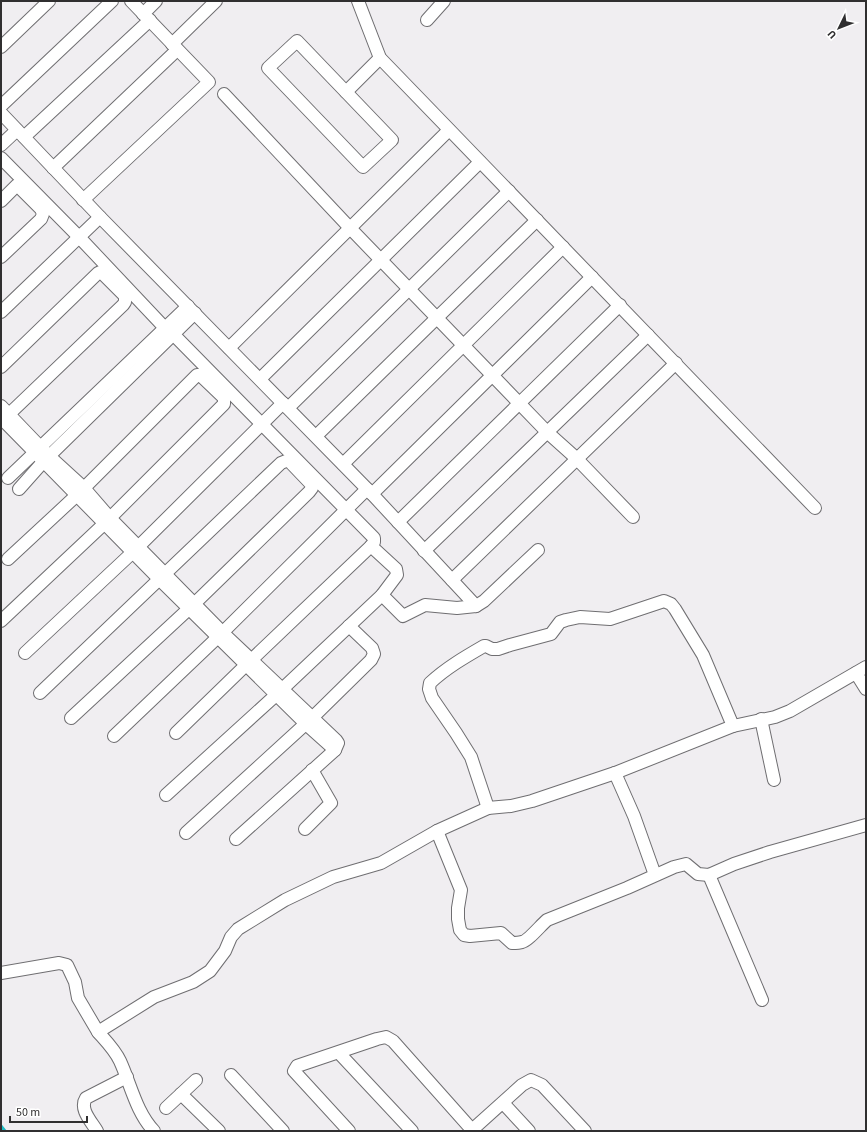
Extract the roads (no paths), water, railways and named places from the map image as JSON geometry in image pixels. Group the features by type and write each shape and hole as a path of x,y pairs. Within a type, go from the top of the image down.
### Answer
{"street":[{"path":"1,47 49,1"},
{"path":"1,106 112,1"},
{"path":"83,200 209,82 131,1"},
{"path":"1,145 20,133 146,17 156,1"},
{"path":"53,168 175,47 216,1"},
{"path":"358,1 380,58 676,363 814,508"},
{"path":"427,20 444,1"},
{"path":"297,41 346,92 392,140 362,167 268,68 297,41"},
{"path":"346,92 380,58"},
{"path":"224,94 380,260 519,403 576,458 633,517"},
{"path":"1,113 83,200 370,491 476,606"},
{"path":"229,348 449,130"},
{"path":"1,158 41,209 43,214 40,219 1,257"},
{"path":"260,379 480,162"},
{"path":"1,201 20,183"},
{"path":"20,183 79,237 169,331 262,423 374,538 374,542 371,546 176,734"},
{"path":"25,653 135,548 262,423 285,405 409,289 509,191"},
{"path":"1,312 100,217"},
{"path":"316,436 537,220"},
{"path":"343,464 563,247"},
{"path":"1,366 98,273 100,272 103,274 125,296 125,302 123,304 3,416 80,491 163,577 279,692 309,721 336,740 338,744 335,750 236,838"},
{"path":"114,736 346,510 370,491 592,277"},
{"path":"398,522 620,305"},
{"path":"19,489 46,459 191,309"},
{"path":"8,478 169,331"},
{"path":"424,551 648,335"},
{"path":"452,580 576,458 676,363"},
{"path":"1,621 108,520 224,404 224,398 200,375 197,375 80,491 8,559"},
{"path":"40,693 281,464 286,461 290,462 311,484 312,488 309,492 192,606 71,718"},
{"path":"166,795 382,595 397,574 396,569 371,546"},
{"path":"382,595 403,616 425,605 457,608 476,606 484,601 538,550"},
{"path":"488,808 471,757 432,698 429,690 430,683 435,678 484,646 492,649 498,649 551,634 560,622 566,620 580,617 610,619 664,601 671,604 675,609 703,655 733,726"},
{"path":"186,833 309,721 371,660 374,654 372,648 349,626"},
{"path":"98,1032 154,997 193,982 210,971 225,950 231,937 238,929 285,900 333,877 380,862 437,831 488,808 511,806 532,801 615,773 733,726 775,717 790,711 861,670 866,689"},
{"path":"761,719 774,780"},
{"path":"305,829 331,803 312,770"},
{"path":"615,773 634,816 655,875"},
{"path":"437,831 461,890 458,908 460,930 467,936 501,933 512,942 522,943 547,920 627,888 674,867 686,864 698,874 709,876 734,864 770,852 866,825"},
{"path":"709,876 762,1000"},
{"path":"1,973 59,963 64,963 67,966 75,982 78,998 98,1032 116,1054 127,1077 140,1112 154,1131"},
{"path":"349,1131 294,1071 297,1066 377,1039 386,1038 393,1041 473,1131 522,1085 531,1080 542,1086 585,1131"},
{"path":"339,1053 412,1131"},
{"path":"231,1075 283,1131"},
{"path":"97,1131 83,1108 83,1103 86,1098 127,1077"},
{"path":"166,1108 196,1080"},
{"path":"182,1094 216,1130"},
{"path":"503,1103 529,1131"}],"waterway":[{"path":"1,1126 5,1131"}]}
